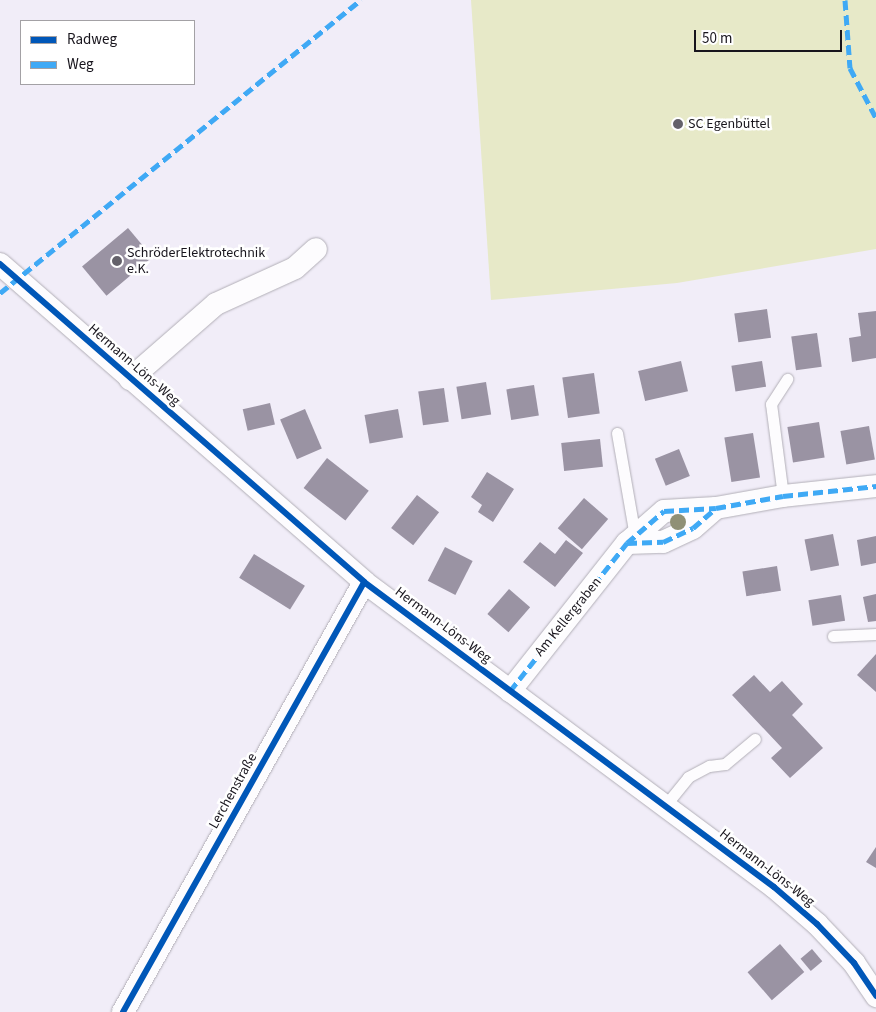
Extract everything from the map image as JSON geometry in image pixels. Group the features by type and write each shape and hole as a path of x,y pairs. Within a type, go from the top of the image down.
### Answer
{"street":[{"name":"Hermann-Löns-Weg","path":"130,379 216,304 294,268 316,250"},
{"name":"Hermann-Löns-Weg","path":"0,264 364,582 774,887 817,924 854,963 876,996"},
{"path":"631,539 663,542 693,528 716,508 783,496 876,486"},
{"name":"Am Kellergraben","path":"510,691 631,539"},
{"name":"Lerchenstraße","path":"123,1012 364,582"}],"lane":[{"path":"783,496 771,404 787,379"},
{"path":"617,433 631,539"},
{"path":"833,636 876,634"},
{"path":"664,807 688,776 709,766 725,764 755,739"}],"green space":[{"name":"SC Egenbüttel","path":"471,0 876,0 876,249 677,283 491,300"}],"building":[{"name":"SchröderElektrotechnik e.K.","path":"128,228 152,257 106,296 82,267"},
{"path":"767,309 771,338 738,342 734,314"},
{"path":"876,311 876,358 852,362 849,338 861,336 858,313"},
{"path":"817,333 822,367 796,370 791,337"},
{"path":"681,361 688,391 645,401 638,371"},
{"path":"762,361 766,387 735,392 731,366"},
{"path":"594,373 600,414 568,418 562,377"},
{"path":"486,382 491,415 462,419 456,387"},
{"path":"534,385 539,416 511,420 506,389"},
{"path":"444,388 449,422 423,425 418,392"},
{"path":"270,403 275,424 248,431 243,409"},
{"path":"305,409 322,449 297,459 280,420"},
{"path":"398,409 403,438 370,443 365,415"},
{"path":"819,422 825,458 793,463 787,427"},
{"path":"869,426 875,459 846,465 840,431"},
{"path":"753,433 760,477 731,482 724,438"},
{"path":"600,439 603,467 564,471 561,443"},
{"path":"679,449 690,476 666,486 655,459"},
{"path":"327,458 369,491 345,521 304,488"},
{"path":"487,472 514,489 493,522 478,512 482,505 471,497"},
{"path":"417,495 439,512 413,545 391,528"},
{"path":"584,498 608,519 582,549 558,528"},
{"path":"833,534 839,565 811,571 805,540"},
{"path":"876,536 876,563 861,566 857,540"},
{"path":"566,540 583,553 555,587 523,562 540,542 555,554"},
{"path":"445,547 473,561 455,595 428,581"},
{"path":"254,554 305,586 290,610 239,578"},
{"path":"777,566 781,591 746,596 742,571"},
{"path":"509,589 530,607 508,632 487,614"},
{"path":"876,594 876,621 868,622 863,597"},
{"path":"841,595 845,621 812,626 808,600"},
{"path":"876,654 876,692 857,675"},
{"path":"754,675 770,692 782,681 803,704 792,715 823,748 790,778 771,758 782,748 732,695"},
{"path":"876,847 876,868 866,862"},
{"path":"780,944 804,972 772,1000 748,972"},
{"path":"812,949 822,961 811,971 801,959"}],"marked path":[{"path":"0,293 361,0"},
{"path":"845,0 850,68 876,118"},
{"path":"510,691 627,543 664,511 716,508 783,496 876,486"},
{"path":"627,543 663,542 693,528 716,508"}],"cycle path":[{"path":"0,264 364,582 774,887 817,924 854,963 876,996"},
{"path":"123,1012 364,582"}],"place":[{"name":"SC Egenbüttel","path":"678,124"},
{"name":"SchröderElektrotechnik e.K.","path":"117,261"}]}
